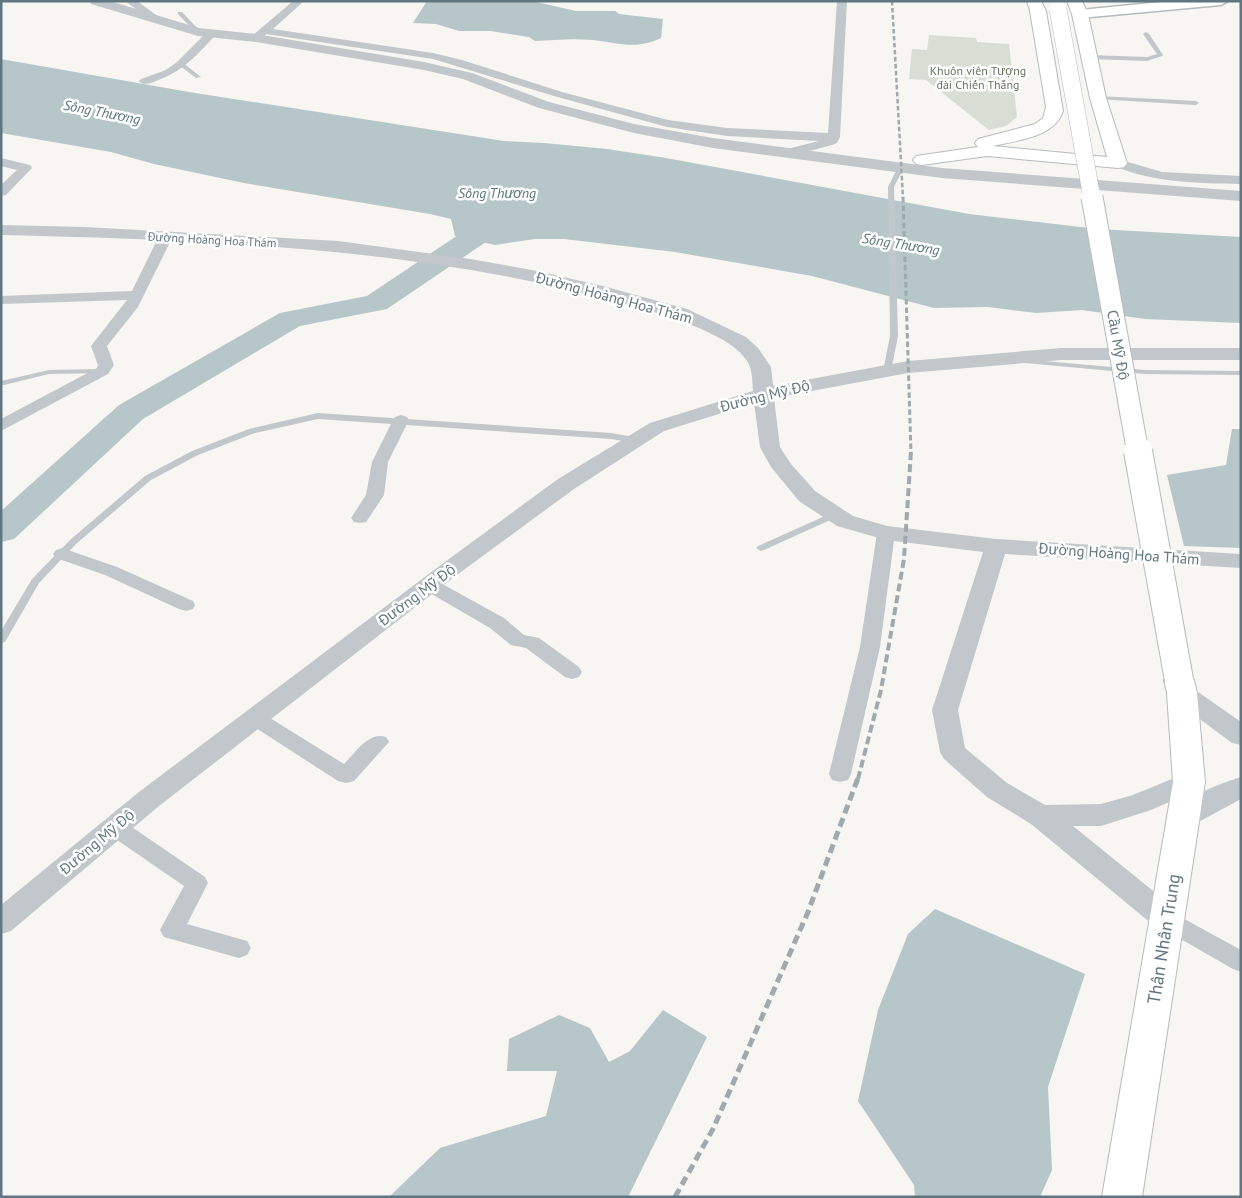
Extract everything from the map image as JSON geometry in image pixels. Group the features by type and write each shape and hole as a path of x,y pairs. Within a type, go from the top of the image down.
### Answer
{"main road":[{"path":"902,169 952,150 1034,130 1048,124 1054,116 1055,107 1038,11 1034,1"},
{"path":"1118,161 1098,98 1089,57 1066,6 1221,1"},
{"name":"Cầu Mỹ Độ","path":"1066,6 1180,687"},
{"path":"1034,130 1027,139 1033,145 1045,151 1118,161"},
{"path":"922,160 987,151 1118,161"},
{"name":"Thân Nhân Trung","path":"1122,1197 1190,782 1180,687"}],"street":[{"path":"96,1 205,33 260,35 372,46 441,58 608,108 668,123 727,132 800,137 834,137"},
{"path":"130,1 155,18"},
{"path":"260,35 299,1"},
{"path":"787,153 833,140 842,1"},
{"path":"145,81 170,72 181,64 205,33"},
{"path":"260,35 467,76 544,105 634,128 713,143 856,161 902,169 1241,196"},
{"path":"1118,161 1130,169 1146,172 1201,179 1241,180"},
{"path":"1,162 26,168 1,192"},
{"name":"Đường Hoàng Hoa Thám","path":"1,230 85,232 165,238 338,246 470,264 532,275 597,290 680,313 739,341 752,352 761,367 770,447 782,467 806,496 834,515 862,527 886,533 996,546 1241,562"},
{"path":"1,426 103,371 106,365 100,346 131,307 165,238"},
{"path":"1,300 137,295"},
{"name":"Đường Mỹ Độ","path":"1,922 115,828 255,718 430,585 566,484 657,427 763,394 887,371 1009,358 1111,353 1241,354"},
{"path":"360,518 375,495 380,462 401,420"},
{"path":"840,774 870,647 886,533"},
{"path":"996,546 945,710 953,752 997,790 1041,816 1168,920 1241,962"},
{"path":"62,554 111,570 186,605"},
{"path":"430,585 497,623 518,640 532,643 572,672"},
{"path":"1180,687 1241,736"},
{"path":"255,718 346,775 379,742"},
{"path":"1041,816 1101,815 1141,803 1190,782"},
{"path":"1183,817 1214,799 1241,787"},
{"path":"115,828 197,883 172,930 239,948"}],"lane":[{"path":"180,13 205,33"},
{"path":"1089,57 1147,59 1160,55 1146,34"},
{"path":"181,64 198,77"},
{"path":"1098,98 1196,103"},
{"path":"887,371 894,336 891,187 897,174 902,169"},
{"path":"1009,358 1145,372 1241,373"},
{"path":"4,383 49,372 103,371"},
{"path":"1,640 35,581 62,554 148,478 194,453 252,431 318,416 401,420 611,436 634,440"},
{"path":"761,548 834,515"}],"green space":[{"name":"Khuôn viên Tượng đài Chiến Thắng","path":"929,35 976,38 977,42 1009,44 1017,117 1006,126 989,130 926,80 909,79 912,49 927,50"}],"water":[{"path":"427,1 532,1 576,11 615,11 619,14 663,19 661,38 652,42 635,45 586,39 535,41 529,37 490,31 459,31 436,24 413,23"},
{"name":"Sông Thương","path":"1,59 189,92 504,141 607,149 666,158 969,214 1098,229 1241,237 1241,323 1145,319 1082,310 1036,313 988,307 934,308 812,276 675,252 564,239 535,239 495,245 455,236 451,219 430,214 244,183 154,164 111,152 1,133"},
{"path":"1232,429 1241,429 1241,548 1184,546 1167,475 1226,465"},
{"path":"935,909 1085,974 1048,1087 1052,1170 1040,1197 915,1197 914,1185 858,1101 878,1010 908,934"},
{"path":"663,1010 707,1037 628,1197 389,1197 440,1148 546,1116 557,1071 507,1071 509,1039 559,1015 590,1028 609,1062 630,1051"}],"waterway":[{"path":"1,531 131,412 291,319 376,303 495,223 513,208"}],"railway":[{"path":"892,1 903,198"},
{"path":"903,197 911,452"},
{"path":"858,779 881,690 904,559 911,452"},
{"path":"675,1197 713,1129 808,912 858,778"}]}
